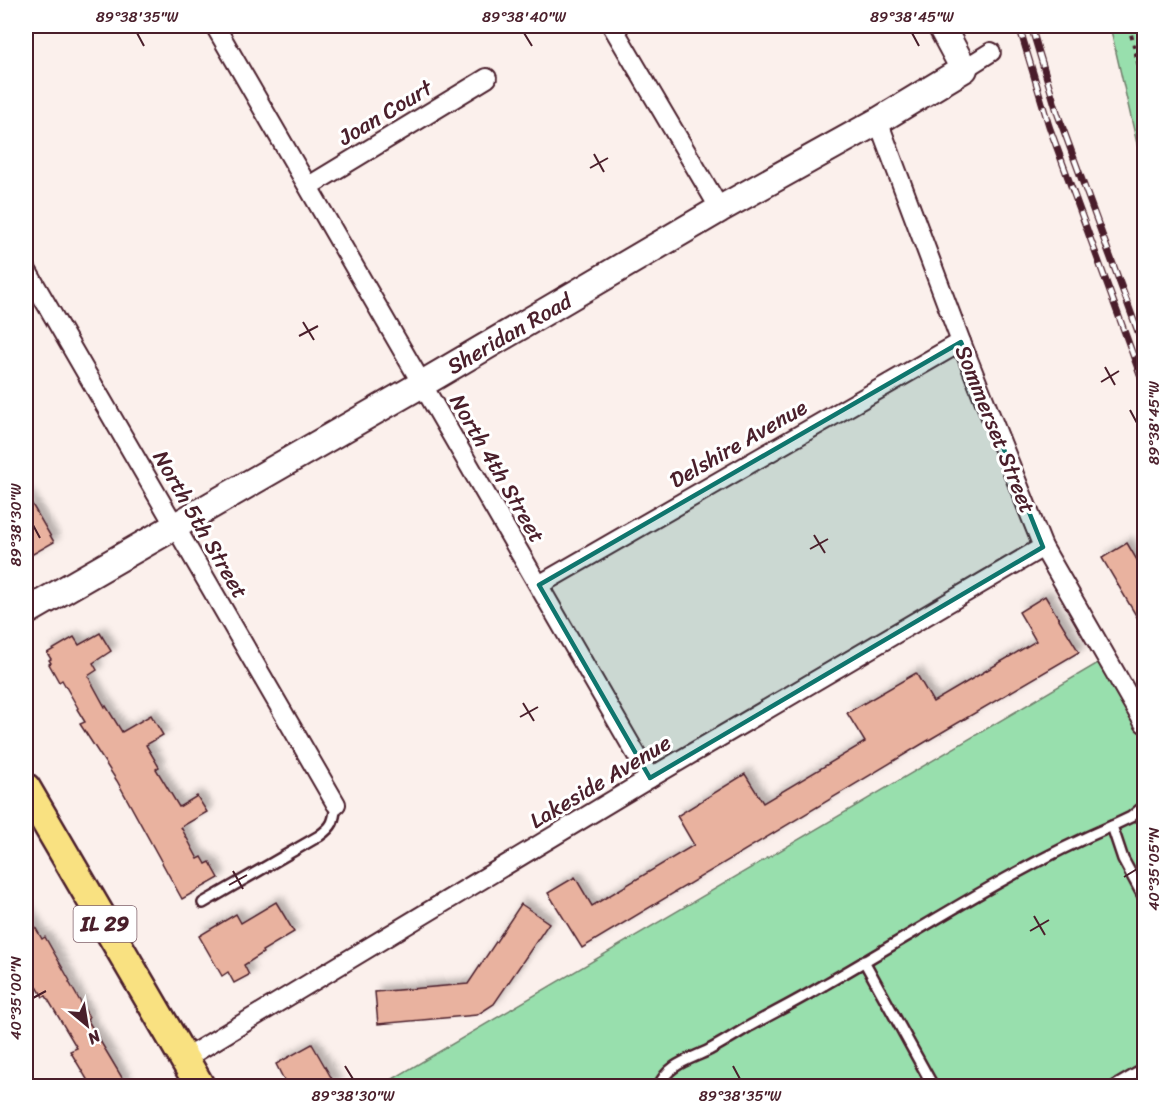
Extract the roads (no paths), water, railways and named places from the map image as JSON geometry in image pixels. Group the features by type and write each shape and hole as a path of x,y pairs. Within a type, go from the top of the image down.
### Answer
{"main road":[{"path":"940,26 964,69"},
{"name":"Sheridan Road","path":"26,612 720,209 878,121 964,69"},
{"name":"IL 29","path":"26,789 200,1086"}],"street":[{"name":"North 4th Street","path":"215,26 650,778"},
{"path":"612,26 720,209"},
{"name":"Sheridan Road","path":"964,69 991,52"},
{"name":"Joan Court","path":"309,186 487,78"},
{"name":"Sommerset Street","path":"878,121 961,342 1043,547 1144,723"},
{"name":"North 5th Street","path":"26,269 336,804"},
{"name":"Delshire Avenue","path":"539,585 961,342"},
{"name":"Lakeside Avenue","path":"184,1059 650,778 1043,547"}],"lane":[{"path":"203,903 319,836 329,828 334,820 336,804"},
{"path":"659,1086 662,1078 676,1065 708,1050 823,986 1030,865 1131,817 1144,806"},
{"path":"1112,826 1123,859 1144,898"},
{"path":"864,961 933,1086"},
{"path":"1115,1086 1144,1070"}],"railway":[{"path":"1019,26 1049,126 1144,385"},
{"path":"1031,26 1058,115 1144,348"}]}
